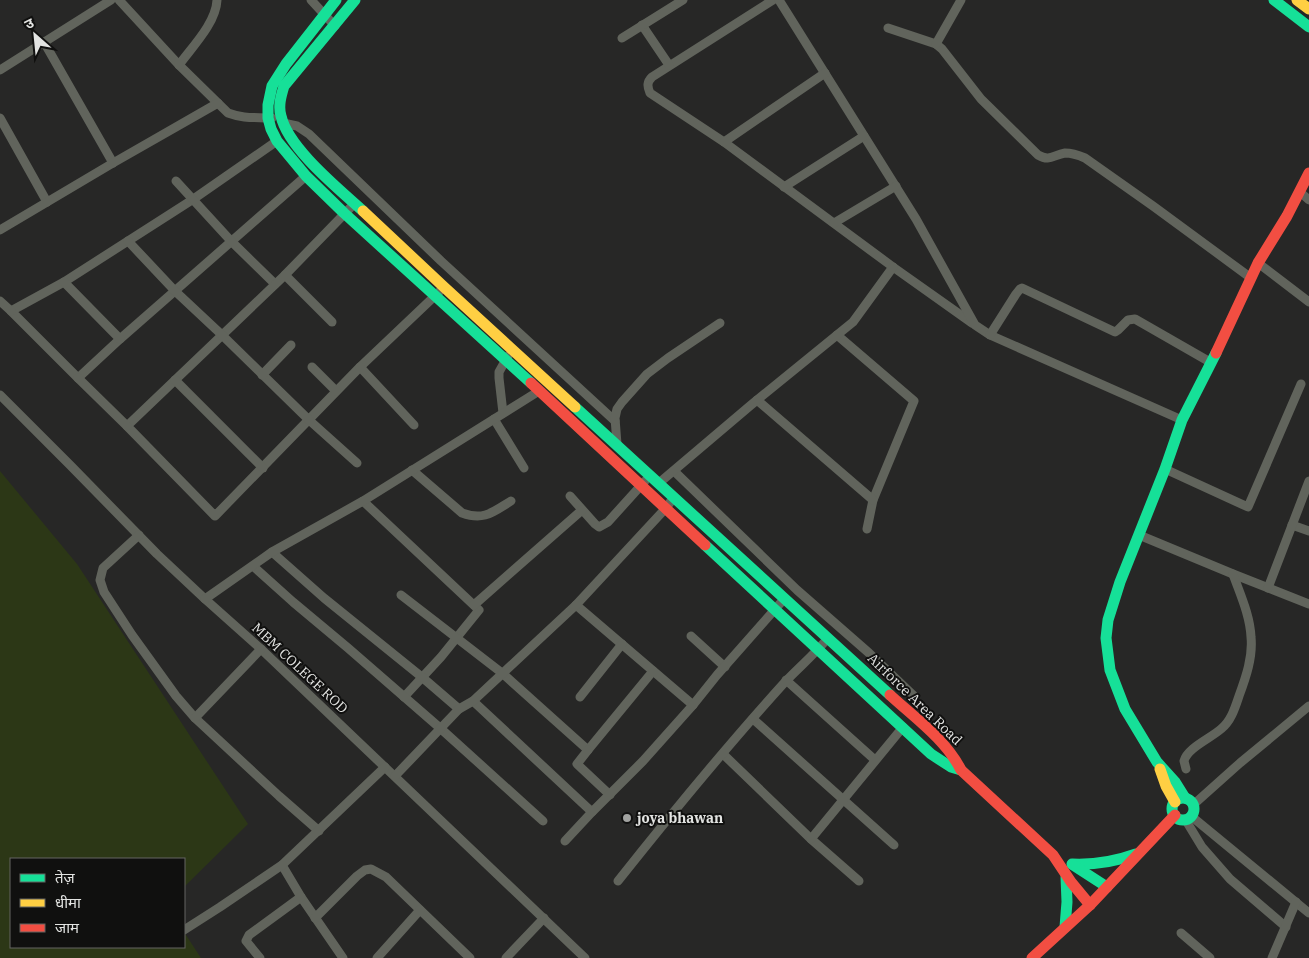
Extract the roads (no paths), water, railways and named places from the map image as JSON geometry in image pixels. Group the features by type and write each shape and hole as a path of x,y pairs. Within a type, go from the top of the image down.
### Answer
{"street":[{"path":"0,70 111,0"},
{"path":"119,0 179,65 228,113 238,117 268,118 282,121 297,126 309,134 441,261 615,422"},
{"path":"179,65 210,23 217,7 217,0"},
{"path":"311,0 335,26"},
{"path":"336,0 286,64 272,86 268,105 268,118 277,141 306,176 344,213 666,508 774,610 931,754 950,767 961,770"},
{"path":"282,121 279,106 284,86 355,0"},
{"path":"622,38 682,0"},
{"path":"773,0 652,77 648,81 650,92 724,142 990,335 1182,420"},
{"path":"779,0 916,218 975,325"},
{"path":"936,44 961,0"},
{"path":"1274,0 1309,27"},
{"path":"1297,0 1309,9"},
{"path":"642,25 669,65"},
{"path":"888,28 936,44 982,99 1043,158 1068,153 1085,158 1154,206 1251,278"},
{"path":"44,42 113,163"},
{"path":"724,142 825,73"},
{"path":"0,230 218,103"},
{"path":"0,118 47,202"},
{"name":"Airforce Area Road","path":"282,121 288,134 310,160 512,349 947,747 961,770 1069,869 1107,887"},
{"path":"784,187 864,136"},
{"path":"11,312 64,282 192,200 277,141"},
{"path":"78,378 306,176"},
{"path":"176,182 231,241 275,284"},
{"path":"1286,927 1230,879 1202,846 1184,809 1175,782 1157,762 1125,709 1110,670 1106,638 1108,620 1120,582 1165,469 1182,420 1200,387 1210,362 1258,263 1306,185"},
{"path":"834,223 896,186"},
{"path":"127,426 285,275 355,203"},
{"path":"382,228 395,216"},
{"path":"128,241 175,291 309,420 357,463"},
{"path":"1258,263 1309,302"},
{"path":"659,483 853,322 893,266"},
{"path":"285,275 332,322"},
{"path":"64,282 120,339"},
{"path":"0,301 216,516 336,391 436,296 444,286"},
{"path":"990,335 1016,294 1022,288 1114,332 1128,320 1135,319 1210,362"},
{"path":"617,444 615,422 617,409 622,402 647,374 720,323"},
{"path":"837,336 914,401 872,500 867,528"},
{"path":"262,374 291,345"},
{"path":"503,413 499,372 512,349"},
{"path":"312,367 336,391"},
{"path":"360,367 414,425"},
{"path":"175,380 263,468"},
{"path":"1165,469 1248,507 1301,384"},
{"path":"205,600 272,552 364,501 539,391"},
{"name":"MBM COLEGE ROD","path":"0,395 205,600 262,650 585,958"},
{"path":"757,400 872,500"},
{"path":"494,419 524,468"},
{"path":"412,470 462,513 470,516 486,515 511,501"},
{"path":"674,471 797,590 869,653 914,696"},
{"path":"570,496 594,524 599,527 603,526 650,475"},
{"path":"1268,588 1309,481"},
{"path":"395,776 459,709 473,701 576,605 666,508 674,496"},
{"path":"364,501 480,610 423,678 404,697"},
{"path":"474,605 582,510"},
{"path":"1292,525 1309,531"},
{"path":"139,535 102,568 100,580 104,592 176,696 195,718 319,831"},
{"path":"1139,535 1309,604"},
{"path":"272,552 324,598 459,709"},
{"path":"253,566 440,728 543,821"},
{"path":"1186,769 1184,761 1188,753 1222,729 1229,721 1246,676 1251,653 1251,637 1248,620 1233,574"},
{"path":"565,841 643,761 693,706 774,610 797,590"},
{"path":"401,595 502,673 588,750"},
{"path":"576,605 693,706"},
{"path":"691,636 725,666"},
{"path":"618,881 753,718 786,680 828,638"},
{"path":"580,697 622,644"},
{"path":"195,718 262,650"},
{"path":"610,795 577,764 653,671"},
{"path":"786,680 875,760"},
{"path":"473,701 592,812"},
{"path":"1032,958 1090,905 1184,809 1309,706"},
{"path":"753,718 894,845"},
{"path":"812,839 902,727"},
{"path":"723,754 860,882"},
{"path":"185,929 282,865 385,766"},
{"path":"1184,809 1309,913"},
{"path":"1065,927 1069,869 1106,864 1139,853"},
{"path":"282,865 301,897 343,958"},
{"path":"316,918 357,876 365,870 371,869 386,877 470,958"},
{"name":"Airforce Area Road","path":"1069,869 1090,905"},
{"path":"260,958 246,941 249,935 301,897"},
{"path":"1272,958 1296,902"},
{"path":"377,958 420,910"},
{"path":"506,958 544,918"},
{"path":"1181,933 1210,958"}],"place":[{"name":"joya bhawan","path":"627,818"}]}
